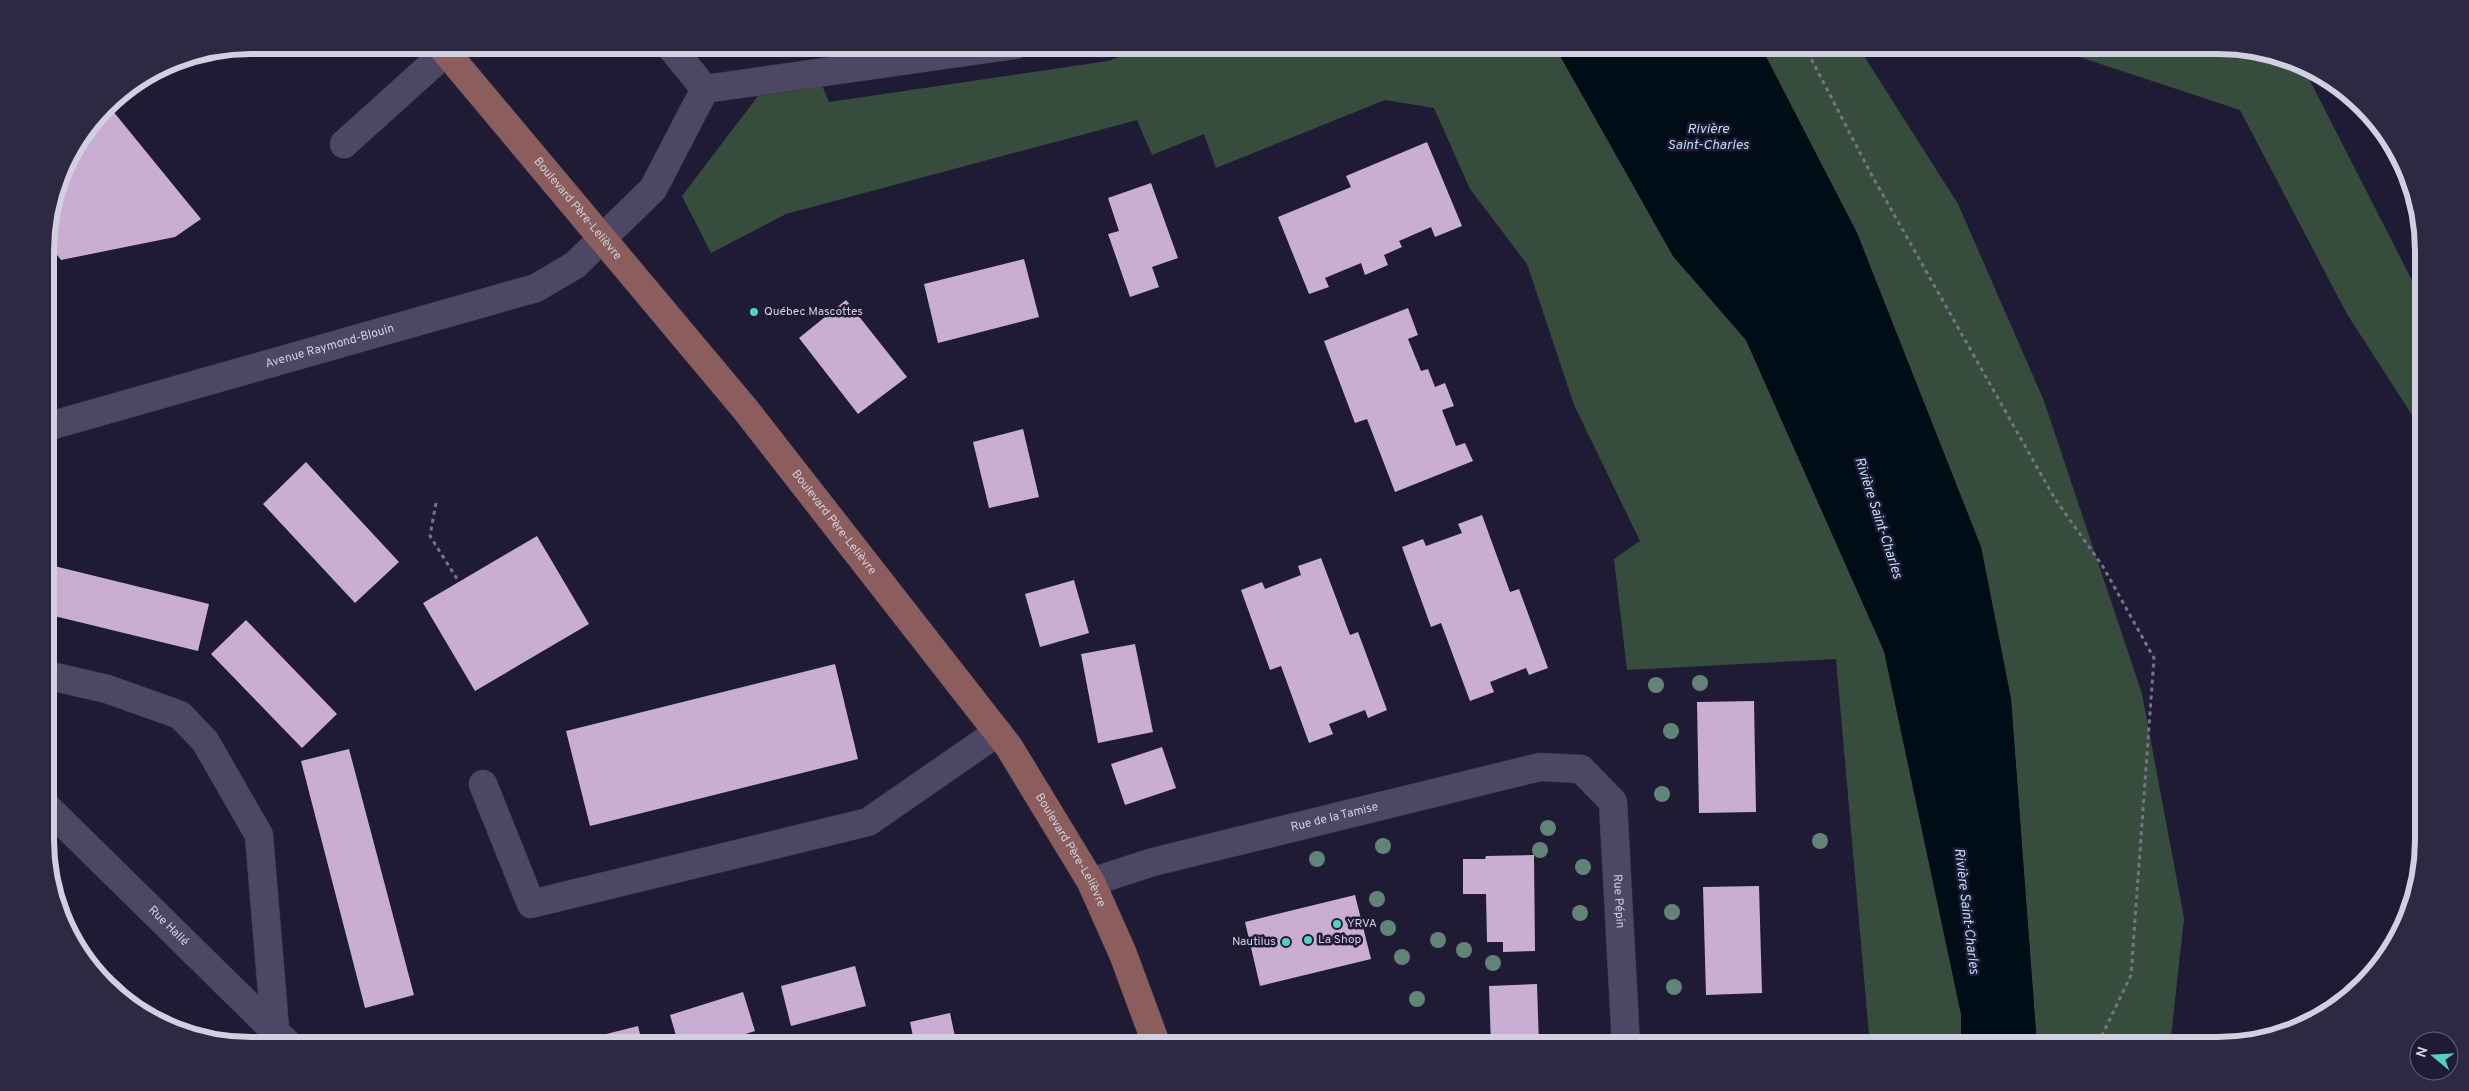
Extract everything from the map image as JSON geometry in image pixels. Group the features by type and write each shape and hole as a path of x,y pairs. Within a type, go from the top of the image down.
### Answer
{"main road":[{"name":"Boulevard Père-Lelièvre","path":"448,54 745,409 1009,747 1091,882 1124,954 1154,1037"}],"street":[{"path":"344,144 437,54"},
{"path":"676,54 705,89 952,54"},
{"name":"Avenue Raymond-Blouin","path":"54,425 536,288 575,265 653,190 705,89"},
{"path":"54,678 106,689 180,715 205,741 258,835 282,1037"},
{"path":"483,784 530,904 868,822 998,732"},
{"name":"Rue de la Tamise","path":"1091,882 1153,862 1540,767 1581,769"},
{"name":"Rue Pépin","path":"1581,769 1613,802 1626,1037"},
{"name":"Rue Hallé","path":"54,814 281,1037"}],"path":[{"path":"1809,54 1870,172 2055,499 2102,566 2154,658 2131,975 2101,1037"},
{"path":"436,504 430,536 459,582"}],"green space":[{"path":"1128,54 1559,54 1673,256 1746,340 1884,651 1961,1014 1961,1037 1869,1037 1836,659 1627,670 1614,559 1640,541 1574,405 1527,264 1470,189 1434,108 1385,100 1216,168 1204,134 1152,155 1137,120 786,214 711,253 682,196 758,96 785,82 818,76 829,102 1108,61"},
{"path":"1765,54 1863,54 1958,204 2044,401 2142,694 2184,918 2171,1037 2036,1037 2011,699 1981,547 1857,233"},
{"path":"2070,54 2244,55 2282,64 2307,74 2415,286 2415,420 2347,314 2240,110"}],"water":[{"name":"Rivière Saint-Charles","path":"1559,54 1765,54 1857,233 1981,547 2011,699 2036,1037 1961,1037 1961,1014 1884,651 1746,340 1673,256"}],"building":[{"path":"112,110 201,219 175,237 61,260 54,251 54,238 55,225 64,187 80,152 94,131"},
{"path":"1427,142 1462,226 1435,237 1431,227 1399,241 1402,247 1384,255 1388,265 1365,275 1361,263 1325,278 1329,287 1309,294 1278,217 1351,187 1346,176"},
{"path":"1151,183 1178,258 1152,267 1159,287 1130,297 1108,234 1119,231 1108,198"},
{"path":"1024,259 1039,317 938,343 924,284"},
{"path":"846,300 907,377 858,414 799,338"},
{"path":"1408,308 1418,335 1408,339 1421,371 1428,369 1435,387 1445,383 1454,406 1442,410 1456,446 1465,443 1473,461 1395,492 1367,419 1355,423 1324,341"},
{"path":"1023,429 1039,497 989,508 973,442"},
{"path":"306,462 399,562 355,603 263,504"},
{"path":"1482,515 1510,592 1519,589 1548,668 1529,675 1526,668 1490,682 1494,692 1470,701 1441,623 1431,627 1402,547 1423,539 1426,546 1462,533 1458,524"},
{"path":"537,536 589,624 475,691 423,603"},
{"path":"1321,558 1350,635 1358,632 1387,710 1368,718 1365,710 1329,724 1333,734 1309,743 1281,666 1270,670 1241,590 1262,582 1265,589 1301,575 1298,566"},
{"path":"54,566 209,604 198,651 54,616"},
{"path":"1074,580 1089,633 1040,647 1025,594"},
{"path":"246,620 337,714 302,748 211,654"},
{"path":"1135,644 1153,732 1098,743 1081,654"},
{"path":"835,664 858,759 590,826 566,731"},
{"path":"1754,701 1756,812 1699,813 1697,702"},
{"path":"1162,747 1176,788 1125,805 1111,764"},
{"path":"349,749 414,995 365,1008 301,761"},
{"path":"1534,855 1535,951 1503,952 1503,942 1487,942 1486,894 1463,894 1463,859 1485,859 1486,856"},
{"path":"1759,886 1762,993 1706,995 1703,887"},
{"name":"La Shop","path":"1355,895 1371,959 1260,986 1245,922"},
{"path":"91,956 146,1007 111,980"},
{"path":"855,966 866,1006 791,1026 781,986"},
{"path":"1537,984 1539,1037 1491,1037 1489,986"},
{"path":"743,992 755,1031 736,1037 676,1037 670,1015"},
{"path":"950,1013 955,1037 913,1037 910,1022"},
{"path":"638,1026 641,1037 595,1037"}],"railway":[{"path":"2380,138 2402,180"}],"place":[{"name":"Québec Mascottes","path":"754,312"},
{"name":"YRVA","path":"1337,924"},
{"name":"La Shop","path":"1308,940"},
{"name":"Nautilus","path":"1286,942"}]}
